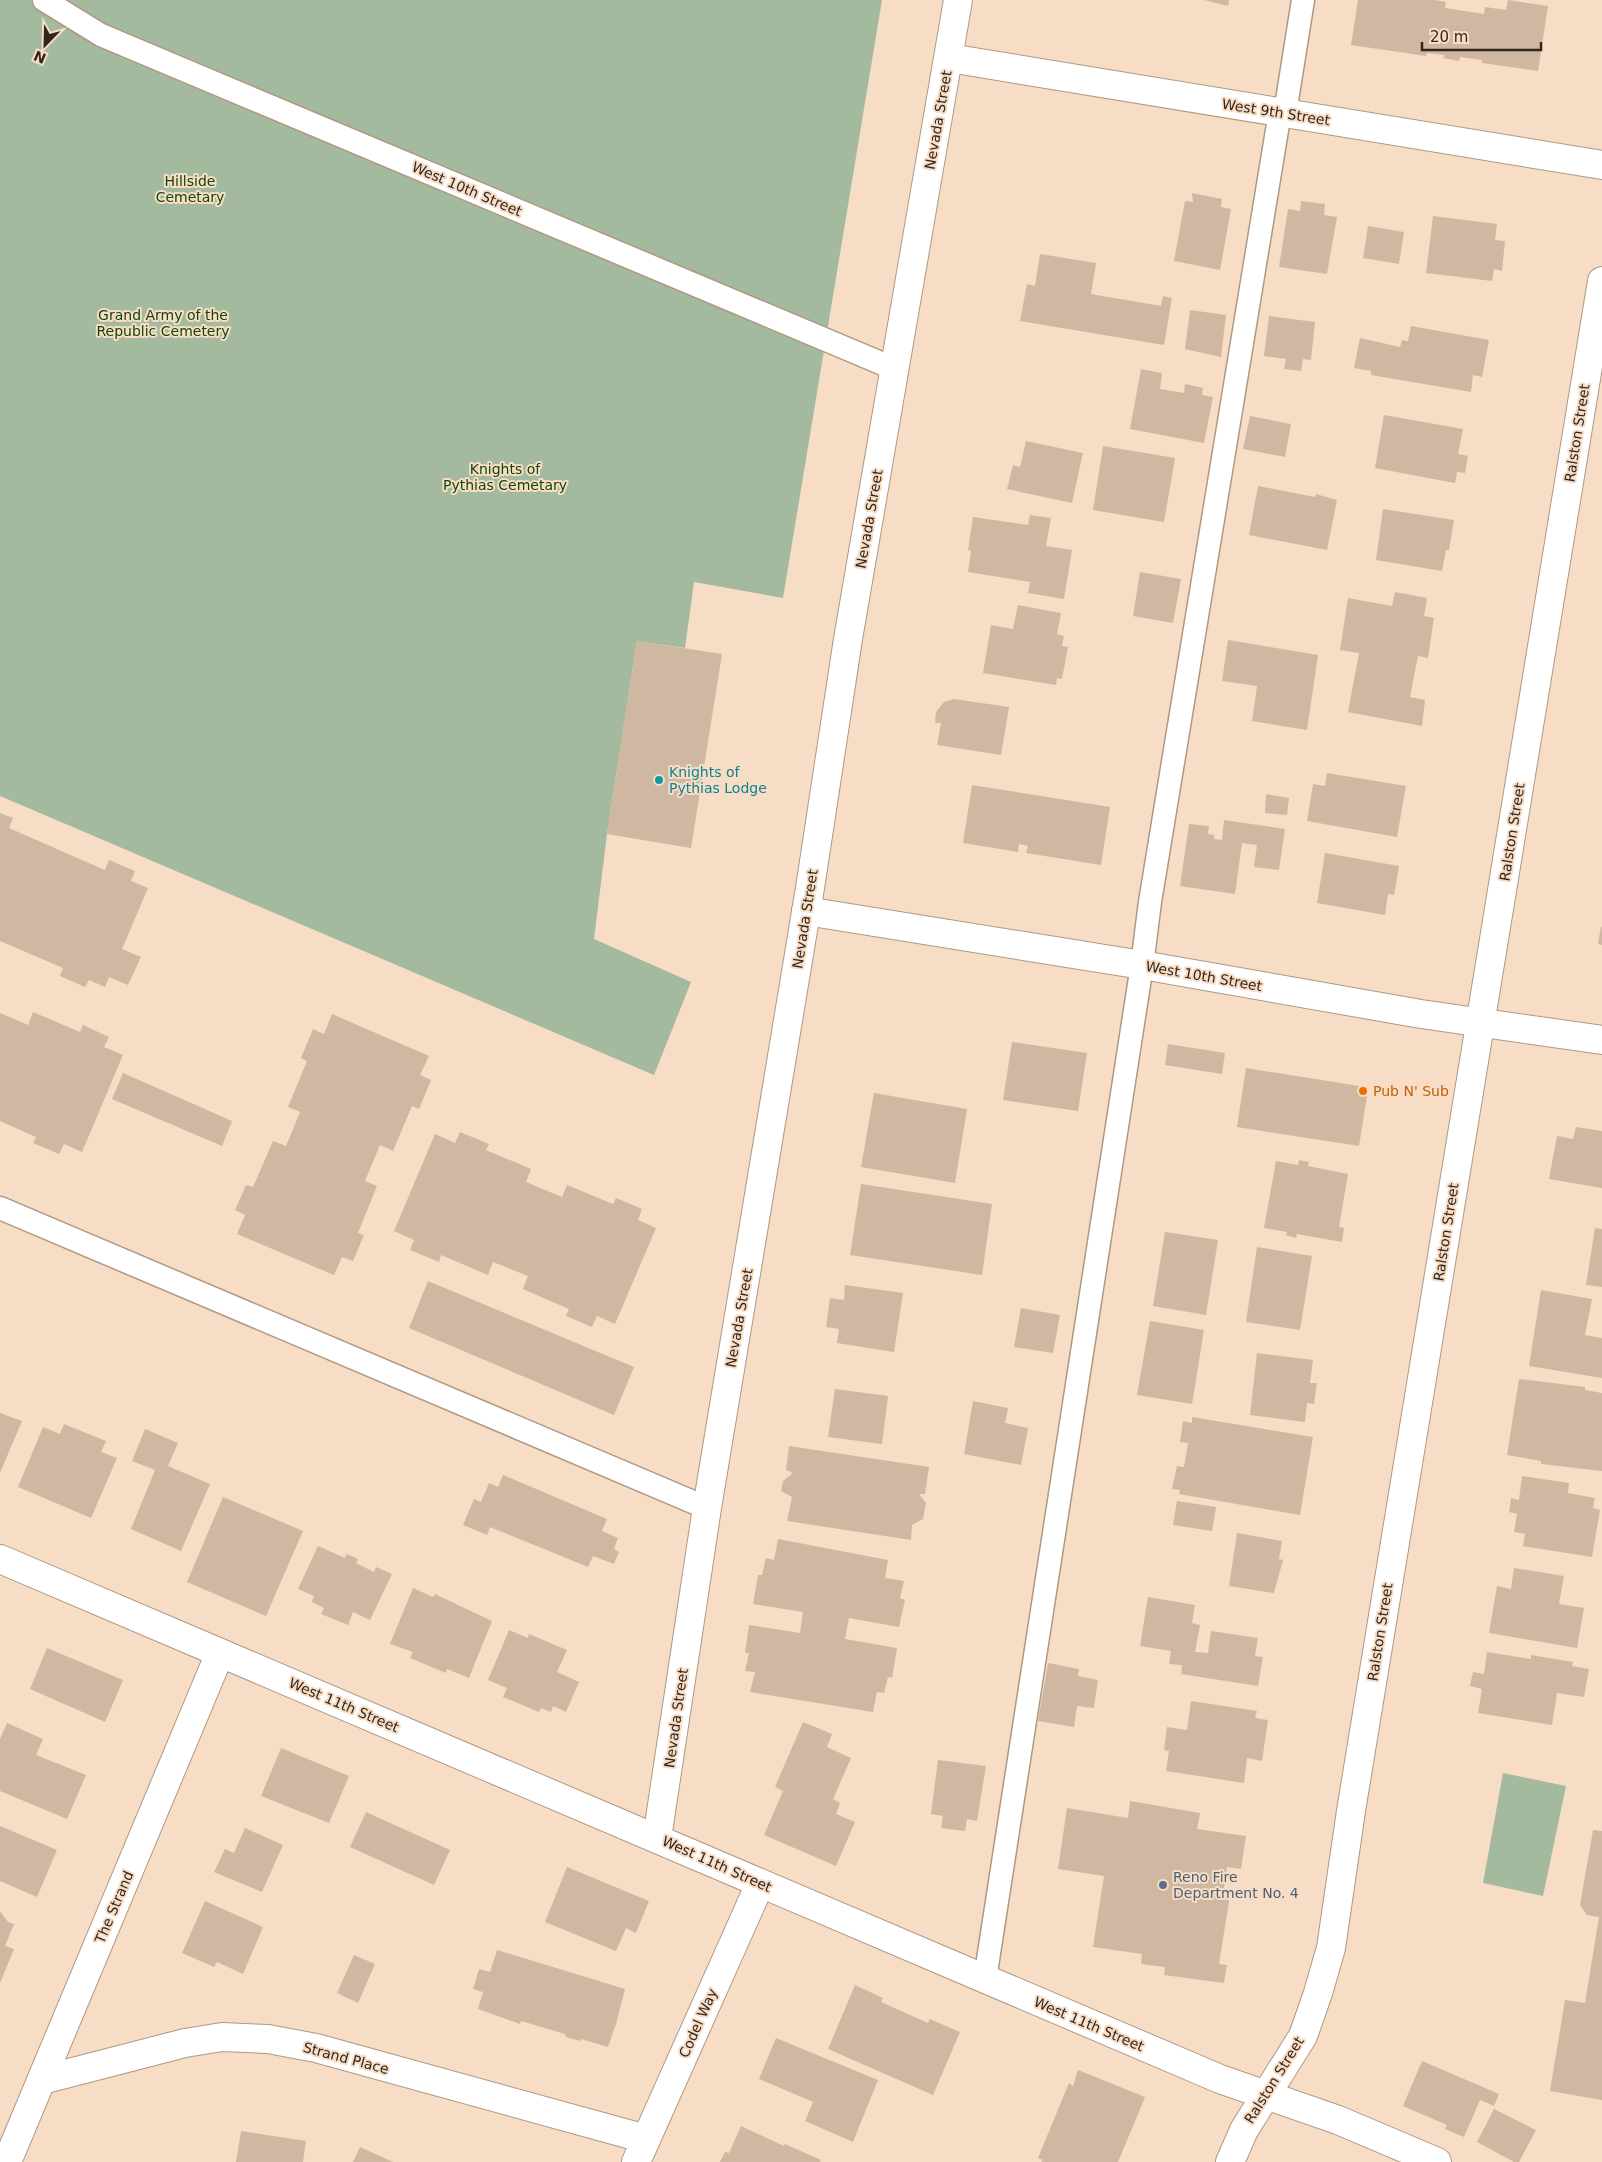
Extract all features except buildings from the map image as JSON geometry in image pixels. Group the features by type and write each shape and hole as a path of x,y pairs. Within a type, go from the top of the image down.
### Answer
{"street":[{"name":"Nevada Street","path":"657,1838 707,1508 806,911 845,656 958,0"},
{"name":"West 9th Street","path":"949,58 1602,165"},
{"name":"Ralston Street","path":"1230,2162 1244,2130 1303,2036 1331,1948 1351,1811 1602,281"},
{"name":"West 10th Street","path":"806,911 1142,965 1421,1014 1602,1040"},
{"name":"West 11th Street","path":"0,1559 1211,2075 1338,2120 1436,2162"},
{"name":"The Strand","path":"7,2162 220,1653"},
{"name":"Codel Way","path":"641,2150 760,1884"},
{"name":"Strand Place","path":"42,2080 185,2042 222,2037 268,2039 316,2048 641,2150"}],"lane":[{"name":"West 10th Street","path":"44,0 101,35 895,369"},
{"path":"985,1979 1142,965 1153,882 1282,113 1303,0"},
{"path":"0,1208 707,1508"}],"green space":[{"name":"Hillside Cemetary","path":"0,0 882,0 783,598 694,582 685,648 637,641 607,834 594,939 691,982 654,1075 0,796"},
{"path":"1503,1773 1566,1786 1543,1896 1483,1883"}],"place":[{"name":"Knights of Pythias Lodge","path":"659,780"},
{"name":"Pub N' Sub","path":"1363,1091"},
{"name":"Reno Fire Department No. 4","path":"1163,1885"}],"park label":[{"name":"Grand Army of the Republic Cemetery","path":"163,324"},
{"name":"Knights of Pythias Cemetary","path":"505,478"}]}
